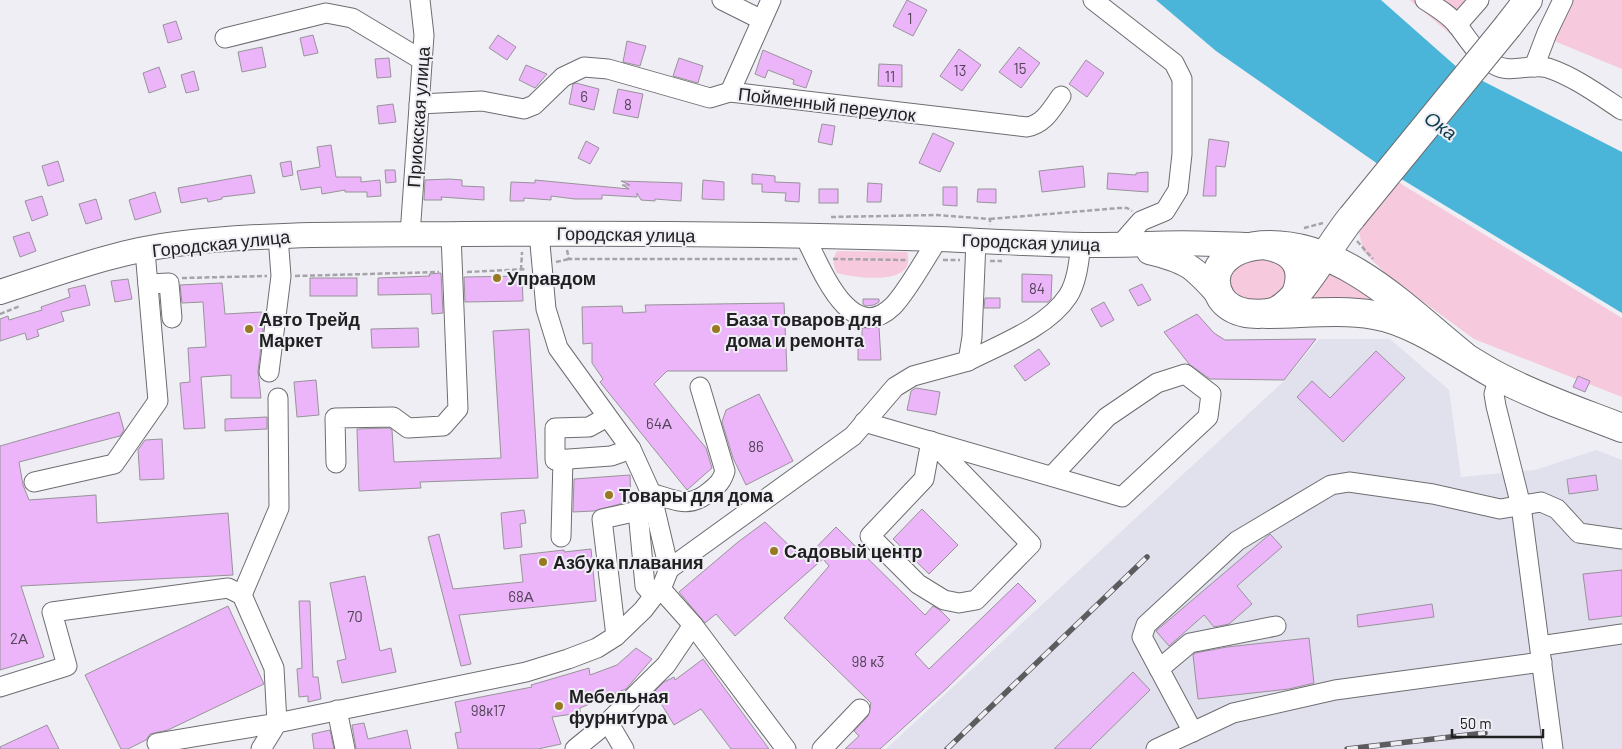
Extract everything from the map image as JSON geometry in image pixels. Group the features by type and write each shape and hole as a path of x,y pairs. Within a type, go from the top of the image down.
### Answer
{"highway":[{"path":"1464,356 1376,273 1352,263 1342,246 1342,237 1528,0"},
{"path":"1351,225 1316,239 1287,245 1258,245 1237,250 1218,268 1216,283 1223,300 1241,312 1263,314 1375,315 1406,326 1542,398 1622,428"},
{"path":"1263,314 1275,311 1292,299 1324,254 1351,225"},
{"path":"1287,245 1324,254 1348,266 1376,273"}],"main road":[{"name":"Городская улица","path":"0,292 66,271 173,244 278,236 539,233 938,239 1120,245 1169,243 1258,245"},
{"path":"1120,245 1178,259 1188,264 1223,300"},
{"path":"1258,245 1282,251 1296,267 1297,287 1292,299"}],"street":[{"name":"Приокская улица","path":"410,235 424,35 420,0"},
{"path":"722,0 762,20"},
{"path":"730,92 771,0"},
{"path":"1093,0 1174,63 1182,79 1182,154 1178,190 1165,211 1141,220 1120,245"},
{"path":"1425,0 1457,25 1471,46 1495,65 1505,69 1547,68 1581,83 1622,110"},
{"path":"1457,25 1478,0"},
{"path":"1534,67 1562,0"},
{"path":"224,38 326,13 352,18 422,60"},
{"name":"Пойменный переулок","path":"419,104 482,101 524,110 534,105 562,77 584,67 608,69 710,98 730,92 1027,128 1037,125 1048,116 1061,96"},
{"path":"539,233 546,309 558,348 631,450 652,493 669,569"},
{"path":"336,463 335,418 393,417 408,428 443,426 458,409 451,234"},
{"path":"269,372 281,276 278,236"},
{"path":"805,237 829,283 845,306 854,315 866,317 882,315 894,305 938,239"},
{"path":"968,361 972,337 976,241"},
{"path":"157,743 382,703 526,672 597,648 616,636 643,610 657,592 669,569 853,436 895,387 913,376 968,361 1023,333 1053,314 1068,296 1079,261 1081,244"},
{"path":"34,482 114,464 158,401 145,251"},
{"path":"148,284 169,283 172,318"},
{"path":"864,422 931,441 1052,476 1122,496 1208,417 1210,394 1185,374 1157,383 1107,417 1052,476"},
{"path":"1499,376 1494,394 1521,506 1554,749"},
{"path":"652,493 686,503 700,500 721,482 726,471 700,387"},
{"path":"242,595 279,508 278,398"},
{"path":"607,417 589,427 555,428 555,460 610,456 631,450"},
{"path":"931,441 1031,544 976,600 959,603 938,596 918,584 870,536 924,479 931,441"},
{"path":"561,537 563,460"},
{"path":"1193,732 1142,637 1146,625 1237,541 1331,485 1349,482 1365,484 1433,494 1500,509 1541,502 1557,509 1579,533 1622,539"},
{"path":"616,636 602,520 638,511 652,493"},
{"path":"638,511 645,586 657,592 693,625 786,749"},
{"path":"0,687 67,666 52,612 228,588 242,595 274,668 277,723 261,749"},
{"path":"575,749 608,722 666,666 693,625"},
{"path":"1160,669 1190,643 1276,626"},
{"path":"1156,749 1232,714 1335,690 1541,654 1622,634"},
{"path":"822,749 860,709"},
{"path":"337,710 345,749"},
{"path":"608,722 624,749"}],"path":[{"path":"1351,225 1357,243 1376,273"},
{"path":"176,278 521,270 569,259"},
{"path":"0,314 27,303"}],"shaded area":[{"path":"1410,0 1490,0 1455,38"},
{"path":"1567,0 1622,0 1622,69 1547,38"},
{"path":"1398,182 1622,318 1622,397 1474,339 1388,276 1363,251 1359,232"},
{"path":"837,251 907,252 908,263 903,271 894,275 883,278 857,277 837,273 834,259"},
{"path":"1257,253 1274,261 1282,268 1287,278 1288,286 1275,302 1233,300 1224,273"},
{"path":"1330,271 1379,302 1375,308 1301,298"},
{"path":"1319,339 1390,339 1449,390 1461,477 1535,470 1596,450 1622,460 1622,749 886,749 1284,381"}],"water":[{"name":"Ока","path":"1156,0 1381,0 1459,69 1622,152 1622,313 1385,169 1216,51"}],"building":[{"path":"907,0 927,10 913,36 893,26"},
{"path":"176,21 182,39 168,43 163,25"},
{"path":"313,35 318,53 304,56 300,38"},
{"path":"498,35 516,47 507,60 489,48"},
{"path":"627,41 646,46 640,66 623,62"},
{"path":"262,47 266,67 242,72 238,52"},
{"path":"1019,47 1040,63 1021,88 999,72"},
{"path":"959,49 981,65 962,91 940,76"},
{"path":"763,50 812,71 806,88 793,84 794,80 768,70 765,78 755,74"},
{"path":"389,58 391,77 377,78 375,59"},
{"path":"679,58 703,66 698,83 673,76"},
{"path":"1086,60 1104,73 1087,97 1069,84"},
{"path":"879,64 902,65 902,87 878,86"},
{"path":"526,65 547,74 535,88 519,80"},
{"path":"159,67 166,87 149,93 143,73"},
{"path":"194,71 199,90 186,93 181,75"},
{"path":"576,83 599,89 594,110 569,104 573,84"},
{"path":"618,89 643,94 638,118 613,113"},
{"path":"393,104 396,122 379,124 377,106"},
{"path":"822,124 835,126 832,145 818,142"},
{"path":"933,133 954,143 940,172 919,163"},
{"path":"1209,139 1229,142 1225,167 1216,166 1216,196 1203,196"},
{"path":"586,141 599,148 590,164 578,158"},
{"path":"331,145 336,177 361,177 361,182 380,180 381,196 367,197 367,192 345,192 345,190 322,194 321,187 301,190 297,171 320,167 317,147"},
{"path":"58,161 64,181 48,186 42,166"},
{"path":"291,161 293,175 283,177 280,163"},
{"path":"1083,166 1085,187 1042,192 1039,171"},
{"path":"385,170 395,170 396,182 386,183"},
{"path":"1148,172 1148,192 1107,189 1108,173 1136,175 1136,173"},
{"path":"752,174 775,176 775,182 800,183 799,202 785,201 786,193 762,192 762,184 752,184"},
{"path":"251,175 255,193 222,197 222,199 208,202 207,198 181,203 178,188"},
{"path":"425,180 462,180 462,186 484,187 484,200 441,197 442,200 424,200"},
{"path":"535,180 629,189 622,185 630,185 621,181 682,183 681,201 641,200 637,193 637,197 602,195 602,199 575,199 551,196 551,200 524,198 524,201 510,201 511,182 535,183"},
{"path":"703,180 724,182 724,200 702,199"},
{"path":"868,183 882,184 881,202 867,202"},
{"path":"943,187 957,187 957,206 943,205"},
{"path":"819,189 838,189 838,203 819,203"},
{"path":"978,189 996,189 996,203 977,202"},
{"path":"155,192 161,212 135,220 129,200"},
{"path":"42,196 48,215 32,221 25,201"},
{"path":"96,199 102,219 86,224 79,204"},
{"path":"29,232 36,251 20,257 13,237"},
{"path":"441,273 443,313 432,314 431,294 378,295 378,278 430,276 429,274"},
{"path":"1022,274 1052,275 1051,299 1048,302 1022,302"},
{"path":"522,276 523,301 465,302 464,277"},
{"path":"310,278 357,278 357,296 310,296"},
{"path":"128,279 132,299 115,302 111,281"},
{"path":"222,283 225,314 262,312 263,331 258,371 261,398 231,398 231,375 201,377 205,428 184,429 180,383 190,382 188,348 206,347 203,302 182,303 180,285"},
{"path":"1142,284 1151,300 1138,306 1129,290"},
{"path":"85,285 90,305 61,312 64,321 37,330 39,336 27,340 25,333 0,341 0,319 8,316 9,320 42,310 41,307 70,297 68,289"},
{"path":"985,298 1000,298 1000,308 984,308"},
{"path":"863,299 879,299 879,302 866,306 863,304"},
{"path":"1104,302 1114,320 1101,327 1091,309"},
{"path":"784,303 787,371 667,371 654,384 706,448 712,468 687,490 600,382 603,379 592,363 592,343 583,344 582,307 622,306 623,313 646,312 645,305"},
{"path":"1197,314 1214,333 1225,340 1316,339 1284,380 1210,379 1189,364 1164,332"},
{"path":"879,327 881,360 858,360 858,343 862,343 862,328"},
{"path":"418,328 419,347 372,348 371,329"},
{"path":"529,329 538,478 420,482 421,488 359,491 357,429 389,428 392,430 394,462 501,458 493,331"},
{"path":"1039,349 1050,364 1025,381 1014,366"},
{"path":"1376,351 1405,378 1343,442 1297,397 1312,381 1330,398"},
{"path":"1578,376 1590,381 1585,392 1573,387"},
{"path":"316,380 319,415 297,417 294,382"},
{"path":"916,388 940,392 936,415 907,410 911,391"},
{"path":"759,394 793,461 746,485 733,458 722,422 726,410"},
{"path":"119,412 124,430 120,436 19,462 23,485 29,500 96,495 97,523 228,513 233,575 21,586 44,657 0,670 0,446"},
{"path":"267,417 267,429 225,431 225,419"},
{"path":"162,439 164,479 140,480 138,450 145,440"},
{"path":"630,475 631,501 594,511 573,512 574,479"},
{"path":"1596,475 1598,490 1569,494 1567,479"},
{"path":"922,509 958,545 929,574 893,539"},
{"path":"524,510 526,523 520,524 522,547 504,549 501,513"},
{"path":"765,522 804,560 836,527 925,615 933,606 940,610 950,620 915,654 929,669 1018,583 1036,601 947,688 880,749 845,749 859,736 854,731 868,716 871,703 784,618 829,566 823,559 735,636 716,614 705,623 679,592 738,542"},
{"path":"439,534 453,589 523,582 520,555 591,549 596,601 459,615 471,664 461,666 428,537"},
{"path":"1270,534 1282,547 1237,586 1252,604 1229,624 1214,627 1204,615 1169,646 1156,631"},
{"path":"1622,570 1622,616 1589,620 1583,574"},
{"path":"365,576 380,651 391,648 396,672 342,683 337,661 346,659 330,583"},
{"path":"299,601 310,601 313,677 318,677 321,699 308,702 308,696 299,697 297,669 302,668"},
{"path":"1432,604 1434,617 1358,627 1357,615"},
{"path":"228,606 264,684 168,730 150,734 146,740 128,749 121,749 85,675"},
{"path":"1309,638 1314,683 1289,689 1198,699 1193,655 1195,653 1227,647"},
{"path":"636,648 652,659 626,689 580,708 580,713 552,717 561,744 538,749 458,749 455,733 461,732 455,702 532,687 531,685 589,668 590,675 617,665"},
{"path":"703,659 769,749 731,749 701,709 674,725 654,692 664,682 674,677 675,680"},
{"path":"1133,672 1150,690 1090,749 1054,749"},
{"path":"364,723 368,739 407,730 411,749 356,749 352,725"},
{"path":"47,725 59,749 0,749 0,747"},
{"path":"330,730 334,749 314,749 312,734"}],"railway":[{"path":"947,749 1147,557"},
{"path":"1347,749 1485,733"}],"place":[{"name":"Управдом","path":"497,278"},
{"name":"Авто Трейд Маркет","path":"249,329"},
{"name":"База товаров для дома и ремонта","path":"716,329"},
{"name":"Товары для дома","path":"609,495"},
{"name":"Садовый центр","path":"774,551"},
{"name":"Азбука плавания","path":"543,562"},
{"name":"Мебельная фурнитура","path":"559,706"}]}
